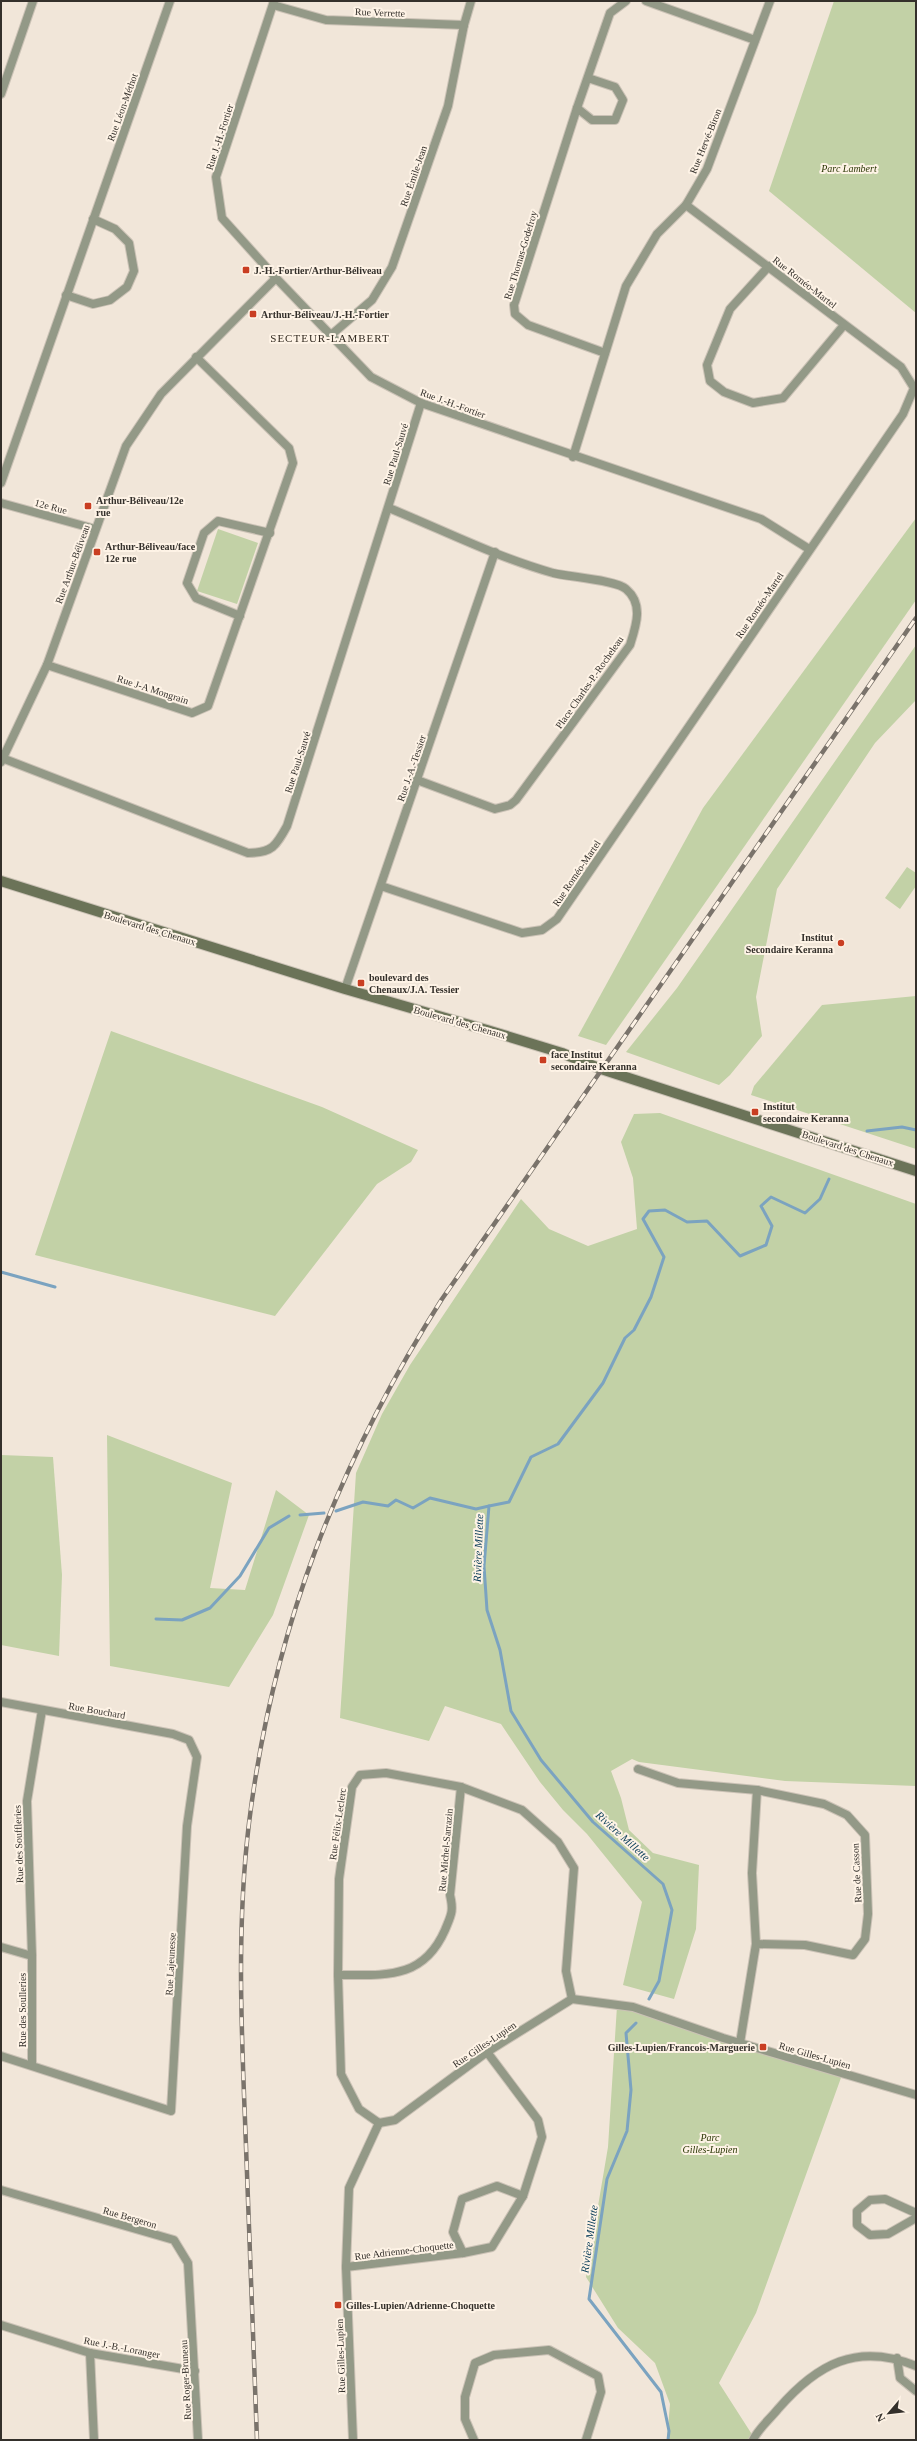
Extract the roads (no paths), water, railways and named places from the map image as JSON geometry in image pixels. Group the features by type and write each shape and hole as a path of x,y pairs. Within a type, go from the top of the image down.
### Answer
{"main road":[{"name":"Boulevard des Chenaux","path":"1,881 345,989 562,1053 601,1069 916,1171"}],"street":[{"path":"1,94 33,1"},
{"name":"Rue Léon-Méthot","path":"1,483 170,1"},
{"name":"Rue Émile-Jean","path":"331,335 372,300 392,267 448,106 464,25 471,1"},
{"name":"Rue Thomas-Godefroy","path":"605,353 528,325 515,314 514,305 577,108 610,13 626,1"},
{"path":"646,1 755,40"},
{"name":"Rue Hervé-Biron","path":"573,457 626,286 657,234 686,205 707,169 770,1"},
{"name":"Rue Verrette","path":"273,3 326,20 464,25"},
{"name":"Rue J.-H.-Fortier","path":"273,3 216,177 222,218 276,278 371,377 421,403 573,457 761,519 809,549"},
{"path":"577,108 592,120 615,120 623,100 615,87 588,78"},
{"name":"Rue Roméo-Martel","path":"381,886 522,933 533,933 550,925 566,905 903,414 914,388 900,367 769,266 686,205"},
{"path":"66,295 93,304 110,300 127,288 134,271 129,243 115,229 93,219"},
{"path":"769,266 730,309 707,365 710,381 724,392 753,403 783,398 844,325"},
{"name":"Rue Arthur-Béliveau","path":"2,760 47,665 95,529 129,440 160,394 276,278"},
{"name":"Rue J-A Mongrain","path":"47,665 192,712 208,706 270,533 293,463 289,448 196,357"},
{"name":"Rue Paul-Sauvé","path":"2,760 248,853 260,853 270,850 287,826 389,508 421,403"},
{"name":"12e Rue","path":"1,503 95,529"},
{"name":"Place Charles-P.-Rocheleau","path":"389,508 496,552 553,573 620,584 634,597 637,623 630,645 522,794 510,805 495,809 486,807 417,780"},
{"path":"240,616 196,598 187,583 189,574 204,533 218,521 270,533"},
{"name":"Rue J.-A.-Tessier","path":"345,989 496,552"},
{"name":"Rue Bouchard","path":"1,1702 173,1734 189,1740"},
{"name":"Rue des Souffleries","path":"32,1956 27,1801 42,1710"},
{"name":"Rue Lajeunesse","path":"32,2065 94,2084 171,2111 187,1826 197,1757 189,1740"},
{"name":"Rue de Casson","path":"638,1769 678,1783 757,1790 824,1804 847,1815 865,1835 868,1914 865,1939 853,1955 805,1945 756,1944"},
{"name":"Rue Félix-Leclerc","path":"379,2123 360,2109 341,2074 338,1975 339,1879 352,1787 360,1775 386,1773 461,1787 522,1810 558,1842 574,1868 566,1971 572,1999"},
{"name":"Rue Michel-Sarrazin","path":"338,1975 388,1975 412,1968 439,1944 454,1910 450,1895 461,1787"},
{"path":"740,2044 756,1944 752,1873 757,1790"},
{"path":"1,1947 32,1956"},
{"name":"Rue des Soulleries","path":"32,1956 32,2065"},
{"name":"Rue Gilles-Lupien","path":"353,2440 346,2267 349,2188 379,2123 395,2120 487,2052 572,1999 633,2007 740,2044 916,2095"},
{"name":"Rue Adrienne-Choquette","path":"346,2267 463,2253 492,2247 523,2196 542,2137 538,2120 487,2052"},
{"path":"1,2056 32,2065"},
{"name":"Rue Adrienne-Choquette","path":"463,2253 453,2232 462,2199 497,2186 523,2196"},
{"name":"Rue Bergeron","path":"1,2190 174,2240 188,2263 192,2318"},
{"path":"916,2213 885,2199 870,2200 858,2211 857,2226 870,2235 888,2234 916,2218"},
{"name":"Rue Roger-Bruneau","path":"192,2318 198,2440"},
{"name":"Rue J.-B.-Loranger","path":"1,2325 90,2353 195,2371"},
{"path":"474,2440 465,2419 465,2397 475,2362 494,2355 549,2350 598,2376 601,2392 586,2440"},
{"path":"90,2353 94,2440"},
{"path":"755,2439 795,2389 833,2362 871,2355 897,2358 916,2366"},
{"path":"897,2358 900,2378 916,2391"}],"waterway":[{"name":"Rivière Millette","path":"867,1131 902,1127 916,1130"},
{"name":"Rivière Millette","path":"649,1999 659,1981 672,1910 663,1884 593,1822 541,1760 511,1711 500,1650 487,1610 484,1566 489,1506 509,1502 531,1457 558,1444 603,1383 625,1338 634,1330 651,1297 664,1257 643,1219 649,1211 665,1210 687,1222 707,1221 740,1256 766,1245 772,1226 761,1206 771,1197 805,1213 820,1199 829,1179"},
{"path":"1,1272 55,1287"},
{"path":"336,1511 363,1502 388,1506 396,1500 413,1508 430,1498 476,1509 489,1506"},
{"path":"300,1515 324,1513"},
{"path":"156,1619 182,1620 210,1608 240,1576 269,1528 289,1516"},
{"name":"Rivière Millette","path":"636,2023 626,2033 631,2090 627,2131 607,2179 589,2299 661,2392 669,2431 668,2440"}],"railway":[{"path":"257,2440 242,2046 241,1934 245,1860 260,1752 275,1683 293,1616 316,1550 342,1486 371,1423 405,1361 442,1299 916,618"}],"place":[{"name":"J.-H.-Fortier/Arthur-Béliveau","path":"246,270"},
{"name":"Arthur-Béliveau/J.-H.-Fortier","path":"253,314"},
{"name":"Arthur-Béliveau/12e rue","path":"88,506"},
{"name":"Arthur-Béliveau/face 12e rue","path":"97,552"},
{"name":"Institut Secondaire Keranna","path":"841,943"},
{"name":"boulevard des Chenaux/J.A. Tessier","path":"361,983"},
{"name":"face Institut secondaire Keranna","path":"543,1060"},
{"name":"Institut secondaire Keranna","path":"755,1112"},
{"name":"Gilles-Lupien/Francois-Marguerie","path":"763,2047"},
{"name":"Gilles-Lupien/Adrienne-Choquette","path":"338,2305"}],"district":[{"name":"SECTEUR-LAMBERT","path":"330,338"}],"park label":[{"name":"Parc Lambert","path":"849,168"},
{"name":"Parc Gilles-Lupien","path":"710,2142"}]}
